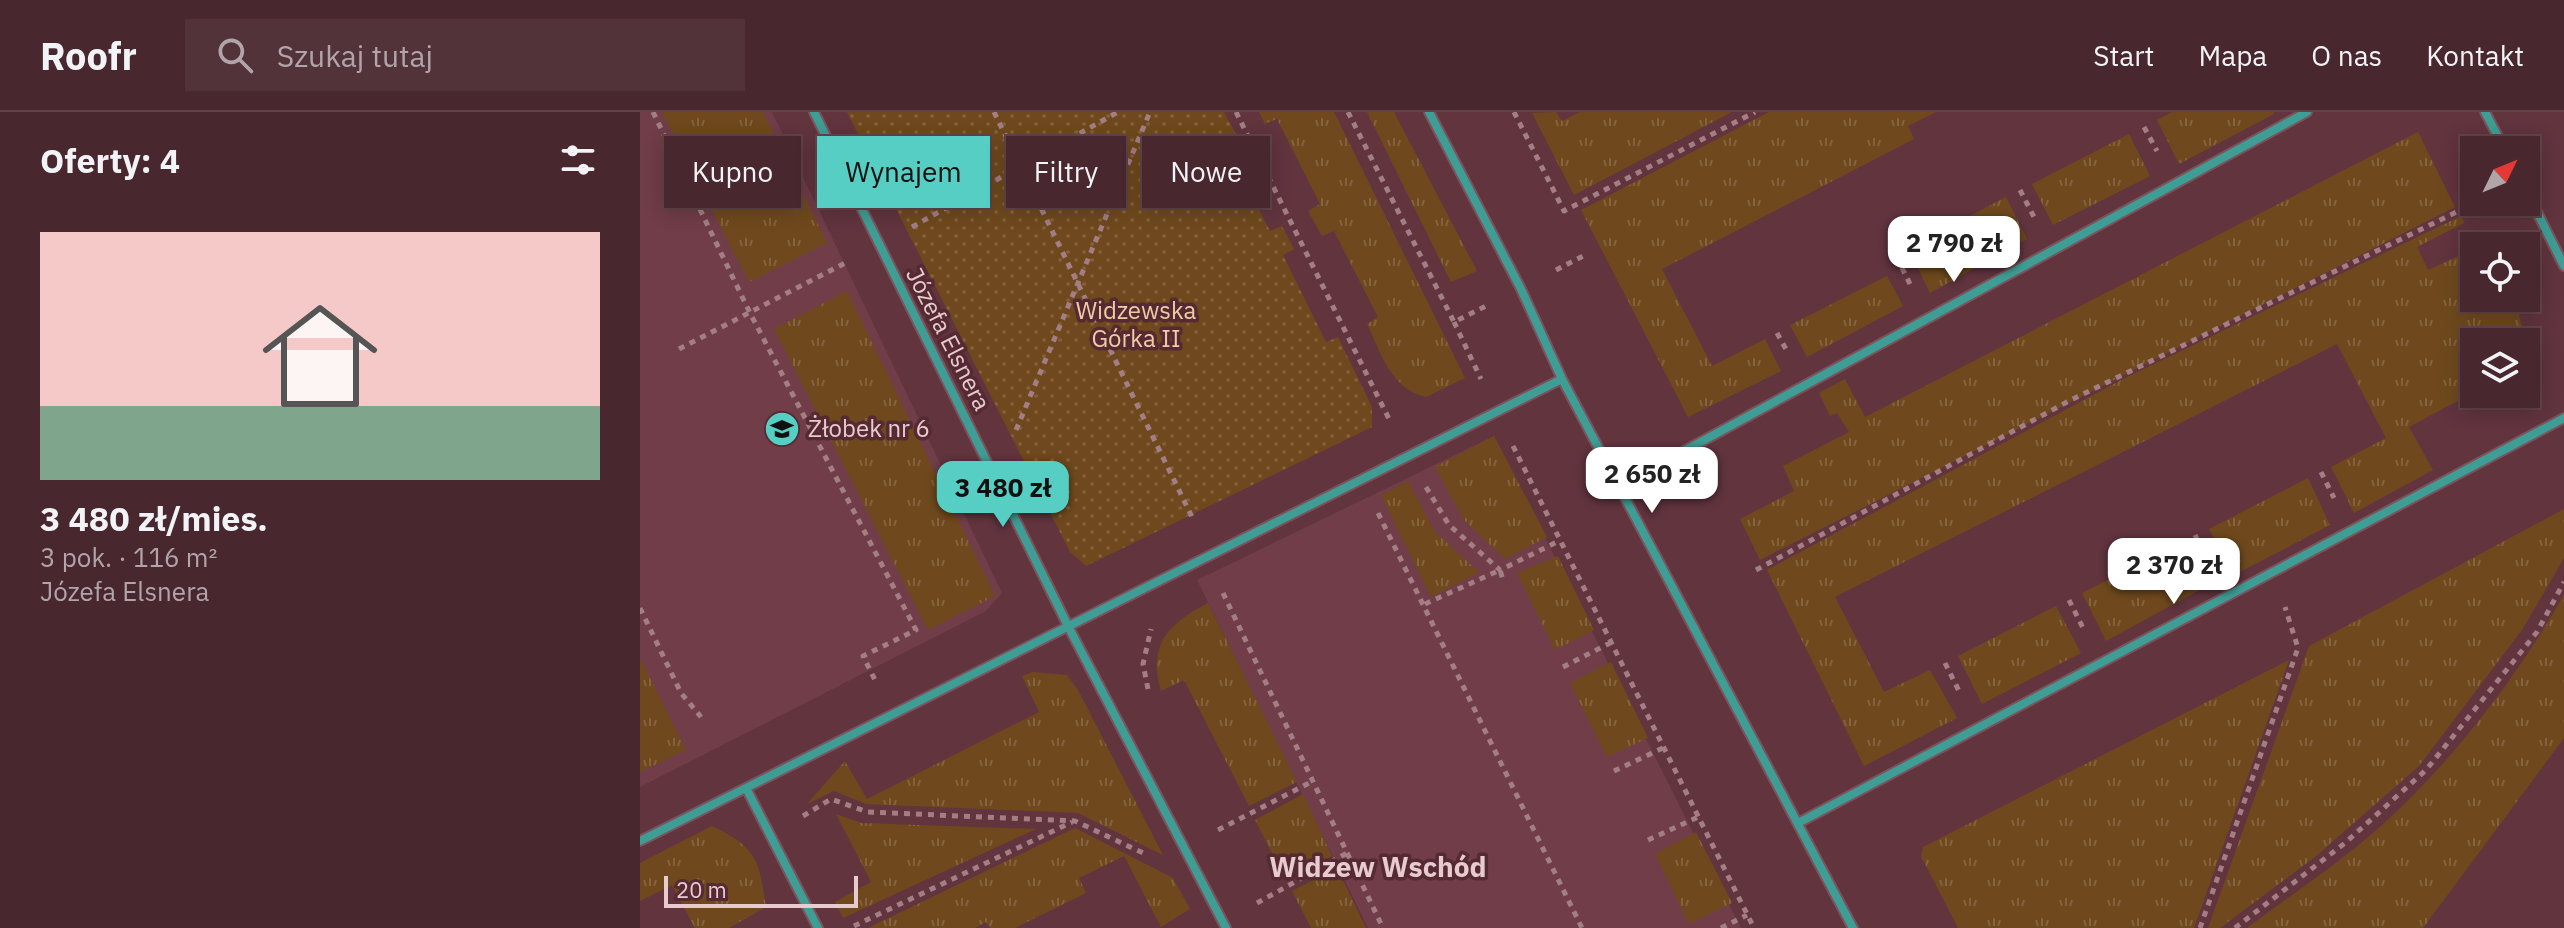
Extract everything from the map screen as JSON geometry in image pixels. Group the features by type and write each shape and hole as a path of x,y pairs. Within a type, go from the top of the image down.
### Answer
{"street":[{"name":"Józefa Elsnera","path":"814,112 1068,626 1225,925"},
{"path":"1429,112 1521,289 1562,379 1618,487 1800,822 1853,928"},
{"path":"1618,487 2307,112"},
{"path":"2498,136 2487,115 2499,112"},
{"path":"2539,216 2564,266"},
{"path":"640,841 1562,379"},
{"path":"1800,822 2564,418"},
{"path":"747,790 817,927"}],"path":[{"path":"653,112 750,313 916,630 863,656 876,682"},
{"path":"994,112 1006,136"},
{"path":"1075,136 1118,112"},
{"path":"996,479 1150,112"},
{"path":"1236,112 1408,457 1449,525 1500,570 1503,580"},
{"path":"1348,112 1754,928"},
{"path":"1514,112 1564,211 1755,112"},
{"path":"679,349 879,245 1006,174"},
{"path":"1042,208 1187,506"},
{"path":"1756,570 2069,401 2460,210"},
{"path":"1454,322 1587,254"},
{"path":"1363,479 1582,928"},
{"path":"1425,604 1559,541"},
{"path":"1211,556 1219,585 1383,928"},
{"path":"2200,928 2298,648 2273,572"},
{"path":"2235,928 2345,843 2426,770 2537,632 2564,582"},
{"path":"640,608 681,693 701,717"},
{"path":"1121,727 1149,697 1143,664 1150,630 1161,620"},
{"path":"1563,667 1612,642"},
{"path":"1614,771 1665,747"},
{"path":"1185,847 1313,781"},
{"path":"771,836 831,799 868,812 1075,821 1201,881"},
{"path":"1648,840 1698,817"},
{"path":"817,927 855,926 1075,821"},
{"path":"1225,925 1347,853"},
{"path":"1721,928 1747,915"}],"shaded area":[{"name":"Żłobek nr 6","path":"640,112 772,112 783,136 664,136 664,208 801,208 801,173 1002,593 986,611 640,787"},
{"path":"1494,436 1741,928 1368,928 1197,580"}],"green space":[{"path":"662,112 763,112 775,136 674,136"},
{"name":"Widzewska Górka II","path":"847,112 1224,112 1237,136 1142,136 1142,208 1258,208 1270,231 1282,226 1294,249 1283,255 1326,342 1338,337 1372,407 1372,427 1086,566 1070,552 896,208 990,208 990,136 859,136"},
{"path":"1259,112 1334,112 1465,378 1426,397 1414,393 1395,378 1367,324 1378,317 1334,231 1322,236 1308,211 1320,204 1277,119 1265,124"},
{"path":"1367,112 1394,112 1477,271 1451,282"},
{"path":"1556,112 1562,121 1580,112 1732,112 1574,195 1532,113"},
{"path":"1769,112 1936,112 1908,126 1914,139 1662,269 1712,366 1765,339 1781,371 1688,417 1581,210"},
{"path":"2172,112 2274,114 2179,164 2157,120"},
{"path":"2418,132 2455,207 1760,560 1740,519 1794,491 1783,466 1849,432 1837,413 1830,416 1819,393 1845,379 1865,417"},
{"path":"2129,134 2150,176 2053,225 2032,184"},
{"path":"801,190 827,243 749,282 711,208 801,208"},
{"path":"2006,197 2027,239 1930,293 1915,262 1964,236 1958,222"},
{"path":"2461,216 2464,223 2417,247 2428,270 2460,255 2460,312 2518,312 2522,328 2460,328 2460,400 2409,427 2433,470 2354,513 2331,467 2386,438 2337,344 1835,597 1884,692 1930,670 1957,718 1864,766 1767,570 2123,379"},
{"path":"1887,276 1903,306 1807,357 1790,325"},
{"path":"847,291 995,596 928,630 774,329"},
{"path":"1494,436 1547,537 1505,559 1464,520 1435,467"},
{"path":"2308,478 2330,525 2234,575 2209,529"},
{"path":"1408,481 1435,532 1479,572 1431,597 1381,495"},
{"path":"2564,509 2564,558 2522,630 2419,766 2315,857 2220,928 2208,928 2309,646"},
{"path":"2180,543 2205,587 2106,641 2082,593"},
{"path":"1558,556 1594,630 1555,650 1517,573"},
{"path":"2564,595 2564,738 2423,928 2247,928 2355,848 2415,793 2497,698"},
{"path":"1208,603 1297,782 1249,806 1184,680 1161,691 1157,674 1157,660 1165,636 1183,618"},
{"path":"2056,606 2081,653 1982,704 1958,656"},
{"path":"640,658 686,750 640,772"},
{"path":"2289,660 2194,928 1958,928 1921,856 1923,847"},
{"path":"1611,662 1648,738 1607,757 1570,683"},
{"path":"1033,672 1067,675 1078,690 1163,855 1078,813 866,804 834,791 807,804 845,761 867,799 1039,712 1022,676"},
{"path":"1303,794 1332,856 1286,880 1255,820"},
{"path":"836,814 861,823 1036,829 843,918 835,902 871,882"},
{"path":"712,826 738,841 753,857 761,877 766,907 729,928 695,928 672,885 640,901 640,863"},
{"path":"1075,828 1173,878 1190,909 1161,927 1124,856 1079,878 1086,893 1015,928 990,928 986,922 975,928 868,928"},
{"path":"1696,832 1732,903 1689,924 1655,854"},
{"path":"1337,868 1366,928 1311,928 1292,891"}],"place":[{"name":"Żłobek nr 6","path":"782,429"}],"district":[{"name":"Widzew Wschód","path":"1378,867"}]}
